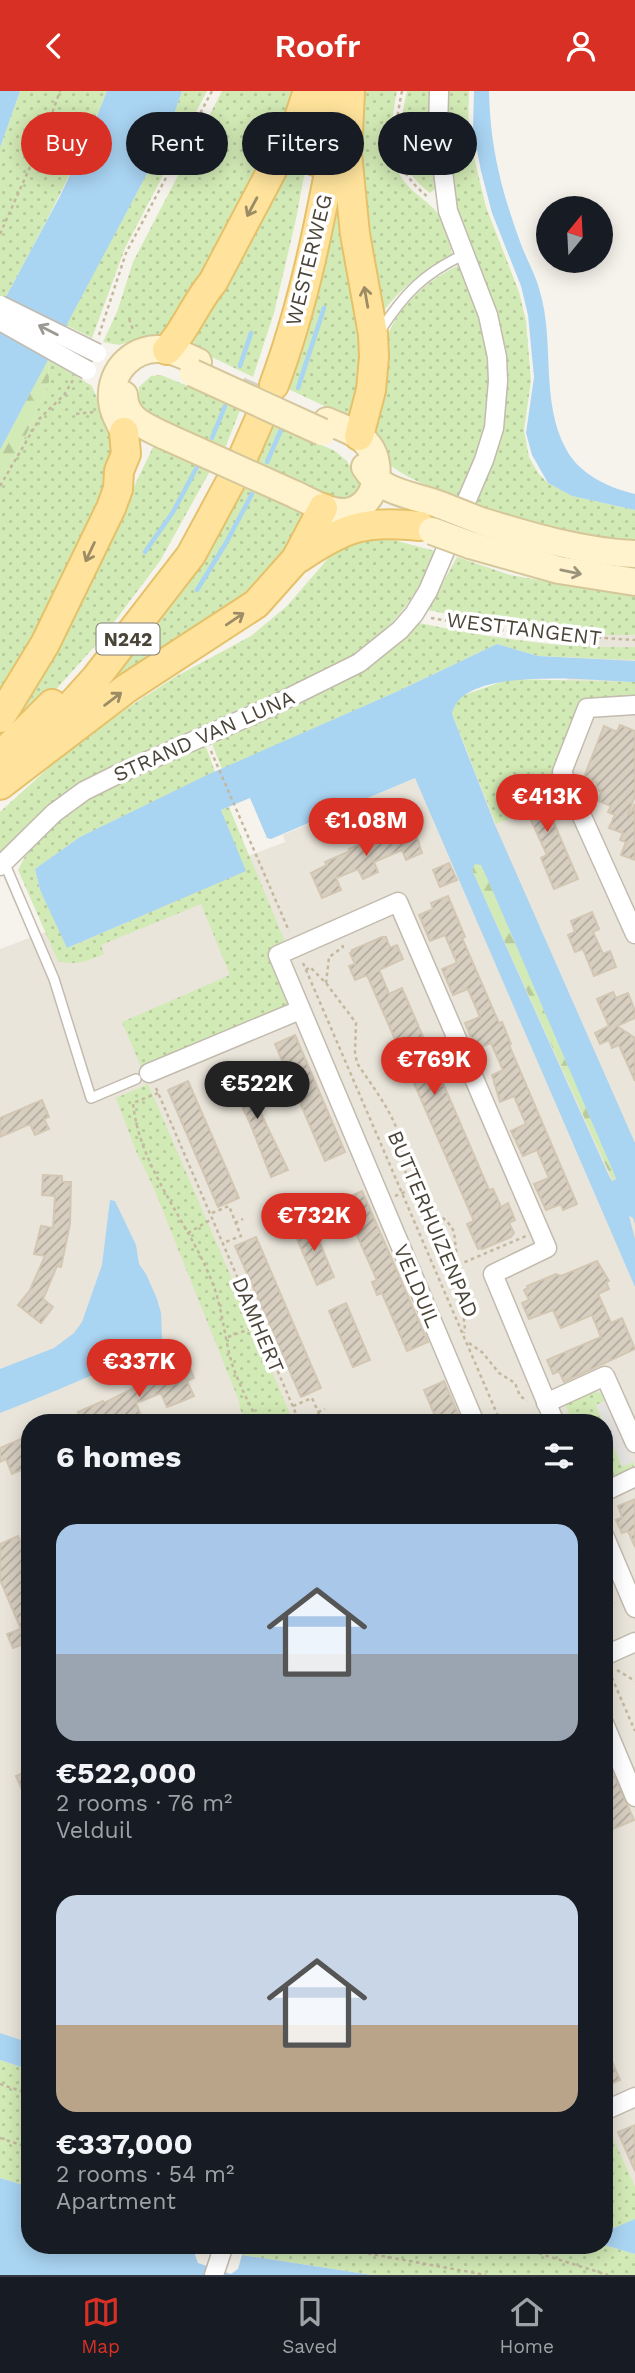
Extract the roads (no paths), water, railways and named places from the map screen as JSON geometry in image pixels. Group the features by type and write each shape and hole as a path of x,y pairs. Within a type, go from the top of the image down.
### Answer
{"main road":[{"path":"181,360 209,300 213,282 298,121 308,91"},
{"name":"WESTERWEG","path":"328,91 267,382 285,357 317,239 344,91"},
{"path":"350,91 347,154 355,234 373,341 373,379 359,436"},
{"path":"138,353 181,360 325,427 359,436 372,452 373,484 345,512 323,508 145,431 114,410 120,380 138,353"},
{"name":"N242","path":"0,784 87,689 142,622 191,555 254,412"},
{"path":"325,427 355,450 373,484 400,514 426,529"},
{"path":"0,718 45,645 118,489 119,471 127,444 145,431"},
{"name":"N242","path":"0,756 38,720 110,639 166,565 230,464"},
{"path":"373,484 431,501 481,521 562,543 614,553 635,554"},
{"path":"0,784 127,688 256,604 296,559 323,508"},
{"path":"296,559 336,534 356,526 395,523 426,529 470,545 559,570 635,582"}],"street":[{"name":"STRAND VAN LUNA","path":"2,864 54,813 84,791 340,674 388,642 414,614 441,565 484,460 494,428 498,381 494,338 488,316 448,211 438,132 439,91"},
{"path":"0,305 95,348 120,380"},
{"path":"0,321 82,373 120,380"},
{"path":"635,705 587,708 562,772 635,934"},
{"name":"VELDUIL","path":"471,1414 278,955 398,902 547,1248 493,1274 539,1404"},
{"path":"143,1076 300,1010"},
{"path":"547,1414 539,1404 605,1376 635,1443"},
{"path":"613,1488 635,1477"},
{"path":"613,1556 635,1608"},
{"path":"613,1656 635,1641"},
{"path":"613,1744 635,1797"},
{"path":"613,2107 635,2097"}],"lane":[{"path":"373,341 411,288 440,266 463,255"},
{"path":"2,864 54,979 91,1098 143,1076"}],"water":[{"path":"0,91 20,91 0,148"},
{"path":"107,91 182,91 175,112 126,112 126,175 146,175 0,450 0,308 70,175 112,175 112,112 99,112"},
{"path":"474,91 489,91 492,132 503,189 540,292 544,311 550,391 558,431 572,458 587,473 605,484 635,494 635,510 572,496 548,483 532,455 526,433 534,377 528,315 521,286 492,213 477,150 477,112 473,112"},
{"path":"497,644 538,656 635,661 635,682 533,679 504,682 479,688 461,698 452,714 495,825 635,1143 635,1224 629,1216 635,1239 635,1287 415,778 271,839 267,838 250,798 221,810 246,871 67,948 40,890 35,869 80,837 207,775 396,692","holes":["475,864 481,865 616,1178 615,1180 612,1181 609,1176 472,870"]},
{"path":"110,1200 115,1201 136,1245 139,1264 157,1299 161,1313 162,1339 140,1355 0,1413 0,1369 54,1348 74,1333 82,1322 102,1265"},
{"path":"0,2033 21,2040 21,2067 0,2060"},
{"path":"0,2178 21,2184 21,2254 195,2254 198,2263 231,2274 238,2269 242,2255 372,2275 0,2275"},
{"path":"635,2219 635,2254 613,2248 614,2228"}],"waterway":[{"path":"298,388 324,308"},
{"path":"240,366 251,333"},
{"path":"212,438 225,406"},
{"path":"267,462 281,430"},
{"path":"145,552 173,512 197,467"},
{"path":"197,590 252,494"}],"tunnel":[{"path":"246,409 259,379"}]}
